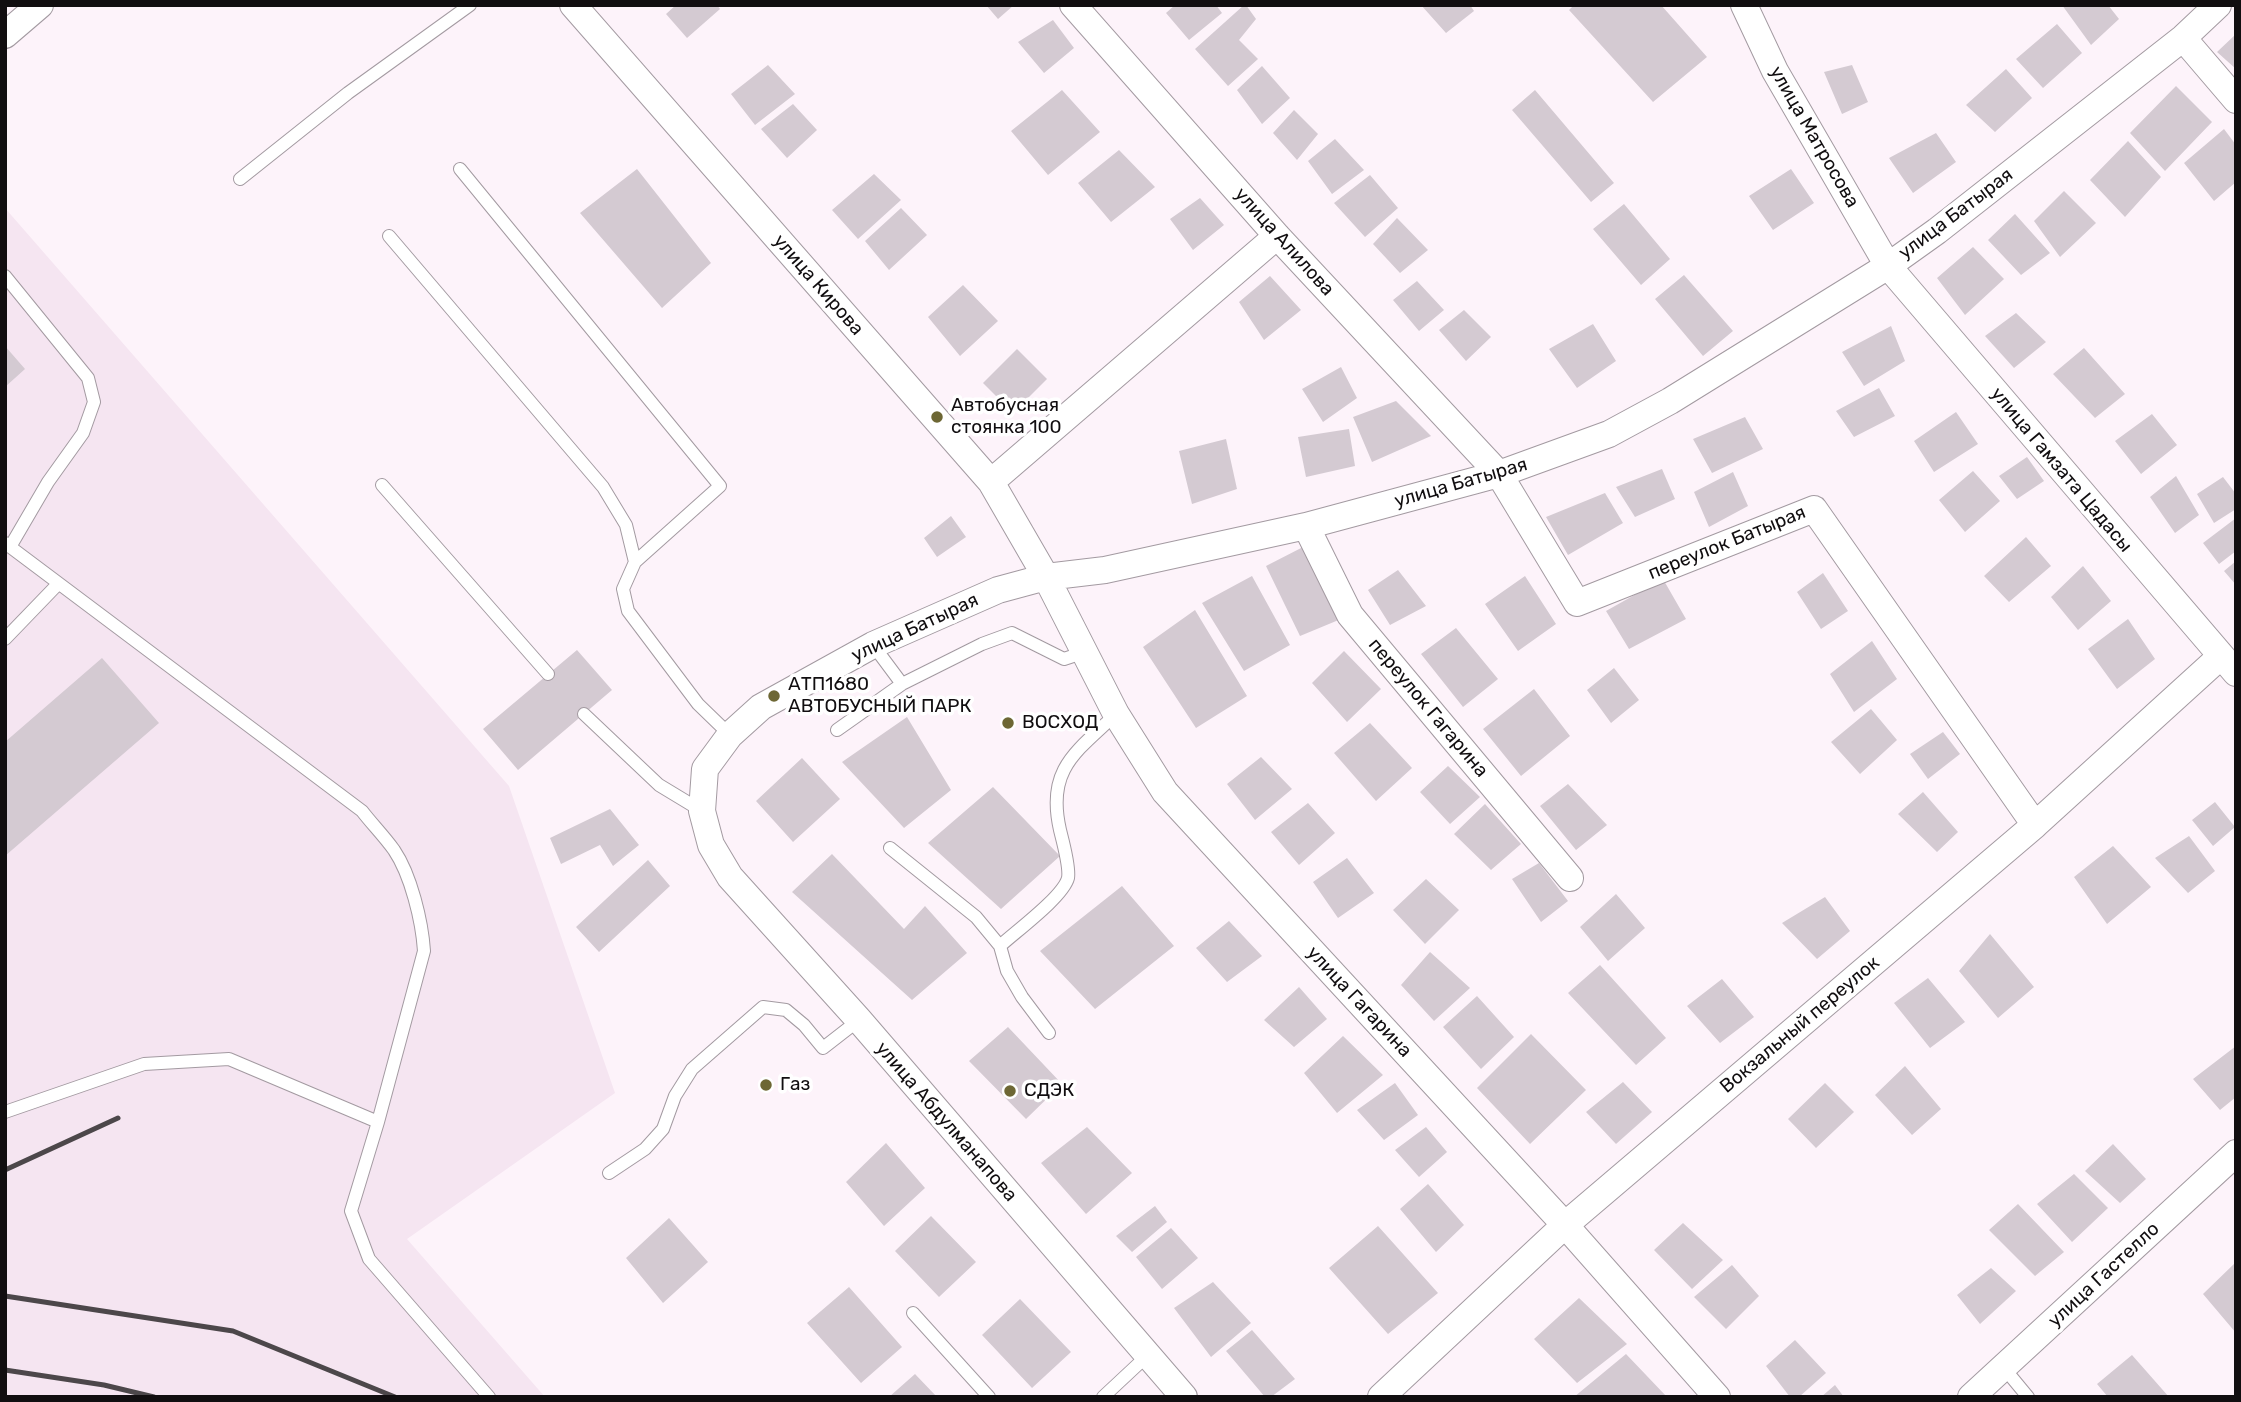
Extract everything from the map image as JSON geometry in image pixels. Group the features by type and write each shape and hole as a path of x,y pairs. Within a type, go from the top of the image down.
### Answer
{"street":[{"path":"5,36 40,5"},
{"name":"улица Кирова","path":"573,5 991,482 1046,577"},
{"name":"улица Алилова","path":"1073,5 1277,236 1499,474"},
{"name":"улица Матросова","path":"1744,5 1775,71 1888,266"},
{"name":"улица Батырая","path":"711,845 702,811 705,769 730,734 761,708 873,645 998,590 1046,577 1105,570 1306,526 1499,474 1608,434 1670,401 1888,266 1937,231 2183,38 2218,5"},
{"path":"2183,38 2236,100"},
{"path":"991,482 1277,236"},
{"name":"улица Гамзата Цадасы","path":"1888,266 2229,664"},
{"name":"переулок Батырая","path":"1499,474 1577,603 1814,509 2035,825"},
{"name":"переулок Гагарина","path":"1306,526 1350,615 1570,878"},
{"name":"улица Гагарина","path":"1046,577 1116,714 1165,792 1565,1225 1717,1397"},
{"name":"Вокзальный переулок","path":"1381,1397 1565,1225 2035,825 2229,664"},
{"name":"улица Абдулманапова","path":"711,845 730,877 859,1020 1185,1397"},
{"name":"улица Гастелло","path":"1971,1397 2236,1153"}],"lane":[{"path":"240,180 348,93 470,5"},
{"path":"460,169 719,486 635,562 623,589 628,611 698,704 730,734"},
{"path":"389,236 603,487 626,525 635,562"},
{"path":"5,276 88,378 94,402 83,433 8,545 362,811 395,852 413,894 422,925 424,951 351,1211 369,1259 489,1397"},
{"path":"382,485 548,674"},
{"path":"5,639 58,584"},
{"path":"837,730 902,684 982,644 1012,633 1064,659 1086,652"},
{"path":"873,645 902,684"},
{"path":"583,714 659,785 702,811"},
{"path":"1000,946 1054,899 1068,878 1055,807 1059,779 1070,758 1116,714"},
{"path":"890,848 976,917 1000,946 1007,971 1021,997 1049,1033"},
{"path":"609,1173 645,1149 663,1129 675,1096 692,1069 763,1007 786,1010 804,1025 823,1048 859,1020"},
{"path":"5,1112 144,1064 229,1059 378,1122"},
{"path":"913,1313 989,1397"},
{"path":"1103,1397 1148,1355"},
{"path":"2004,1368 2028,1397"}],"shaded area":[{"path":"5,208 509,786 615,1093 407,1239 545,1397 5,1397"}],"building":[{"path":"676,5 717,5 720,9 687,38 666,14"},
{"path":"986,5 1014,5 998,19"},
{"path":"1175,5 1216,5 1222,13 1189,40 1166,13"},
{"path":"1244,5 1256,19 1239,40 1258,59 1228,86 1195,49"},
{"path":"1421,5 1470,5 1474,11 1446,33"},
{"path":"1574,5 1661,5 1707,57 1653,102 1569,10"},
{"path":"2062,5 2108,5 2119,19 2091,45"},
{"path":"1053,20 1074,48 1044,73 1018,42"},
{"path":"2057,24 2082,53 2043,88 2016,59"},
{"path":"2236,34 2236,69 2217,52"},
{"path":"768,65 795,94 755,125 731,94"},
{"path":"1852,65 1868,102 1842,114 1824,72"},
{"path":"1262,66 1290,98 1262,124 1237,90"},
{"path":"2006,69 2032,98 1995,132 1966,105"},
{"path":"2176,86 2212,122 2165,171 2130,133"},
{"path":"1062,90 1100,132 1048,175 1011,131"},
{"path":"1535,90 1614,183 1591,202 1512,110"},
{"path":"793,104 817,130 787,158 761,129"},
{"path":"1294,110 1318,134 1297,160 1273,133"},
{"path":"2224,129 2236,145 2236,182 2214,201 2184,163"},
{"path":"1936,133 1956,162 1913,193 1889,158"},
{"path":"1335,139 1364,170 1332,194 1308,161"},
{"path":"2128,141 2161,177 2125,217 2090,180"},
{"path":"1119,150 1155,187 1111,222 1078,183"},
{"path":"637,169 711,263 662,308 580,213"},
{"path":"1791,169 1814,203 1773,230 1749,196"},
{"path":"874,174 901,200 858,239 832,210"},
{"path":"1370,175 1398,208 1365,237 1334,203"},
{"path":"2064,191 2096,223 2060,257 2034,221"},
{"path":"1200,198 1224,225 1193,250 1170,219"},
{"path":"1624,204 1670,259 1641,285 1593,229"},
{"path":"901,208 927,235 889,270 865,241"},
{"path":"2015,214 2050,253 2021,275 1988,240"},
{"path":"1397,218 1428,250 1400,273 1373,244"},
{"path":"1973,247 2004,279 1965,315 1937,278"},
{"path":"1684,275 1733,331 1703,356 1655,299"},
{"path":"1270,276 1301,310 1264,340 1239,302"},
{"path":"1417,281 1444,310 1419,331 1393,300"},
{"path":"963,285 998,321 960,356 928,317"},
{"path":"1464,310 1491,337 1466,361 1439,330"},
{"path":"2016,313 2046,342 2014,368 1985,336"},
{"path":"1593,324 1616,361 1577,388 1549,349"},
{"path":"1891,326 1905,361 1864,386 1842,352"},
{"path":"5,346 25,369 5,387"},
{"path":"2084,348 2125,394 2095,418 2053,374"},
{"path":"1017,349 1047,379 1013,413 983,383"},
{"path":"1341,367 1357,398 1323,422 1302,389"},
{"path":"1879,388 1895,416 1854,437 1836,411"},
{"path":"1396,401 1431,436 1372,462 1353,417"},
{"path":"1956,412 1978,444 1934,472 1914,441"},
{"path":"2152,414 2177,445 2141,474 2115,441"},
{"path":"1745,417 1763,449 1712,473 1693,439"},
{"path":"1349,429 1355,466 1306,477 1298,437"},
{"path":"1226,439 1237,489 1192,504 1179,451"},
{"path":"2027,457 2044,481 2017,499 1999,476"},
{"path":"1662,469 1675,499 1635,517 1616,487"},
{"path":"1973,471 2000,501 1965,532 1939,500"},
{"path":"1733,472 1748,506 1709,527 1694,492"},
{"path":"2176,476 2199,515 2175,533 2150,497"},
{"path":"2223,477 2236,494 2236,509 2214,523 2197,494"},
{"path":"1605,493 1623,523 1568,555 1546,517"},
{"path":"951,516 966,537 937,557 924,538"},
{"path":"2236,518 2236,551 2219,564 2203,543"},
{"path":"2026,537 2051,566 2009,602 1984,576"},
{"path":"1305,546 1341,619 1300,636 1266,566"},
{"path":"2236,561 2236,585 2224,571"},
{"path":"2083,566 2111,601 2078,630 2051,597"},
{"path":"1398,570 1426,606 1390,625 1368,590"},
{"path":"1823,573 1848,611 1821,629 1797,592"},
{"path":"1252,576 1290,645 1244,671 1202,603"},
{"path":"1525,576 1556,624 1518,651 1485,604"},
{"path":"1663,579 1686,619 1629,649 1606,611"},
{"path":"1195,610 1247,696 1196,728 1143,647"},
{"path":"2128,619 2155,659 2117,689 2088,649"},
{"path":"1456,628 1498,679 1463,707 1421,654"},
{"path":"1872,641 1897,679 1854,712 1830,674"},
{"path":"577,650 612,690 518,770 483,729"},
{"path":"1344,651 1381,689 1347,722 1312,683"},
{"path":"102,658 159,723 5,856 5,742"},
{"path":"1614,668 1639,700 1611,723 1587,690"},
{"path":"1534,689 1570,736 1521,776 1483,729"},
{"path":"1871,709 1897,740 1860,774 1831,742"},
{"path":"907,717 951,790 904,828 842,762"},
{"path":"1370,723 1412,768 1376,801 1334,753"},
{"path":"1943,732 1960,754 1928,779 1910,754"},
{"path":"1261,757 1292,789 1255,820 1227,784"},
{"path":"802,758 840,799 793,842 756,801"},
{"path":"1448,766 1480,797 1450,824 1420,792"},
{"path":"1568,784 1607,825 1576,850 1540,806"},
{"path":"993,787 1060,856 1001,909 928,843"},
{"path":"1923,792 1958,832 1937,852 1898,814"},
{"path":"2215,802 2235,827 2213,846 2192,820"},
{"path":"1308,803 1335,833 1299,865 1271,832"},
{"path":"1485,804 1521,844 1491,870 1454,834"},
{"path":"610,809 639,845 613,866 600,845 561,864 550,838"},
{"path":"2189,836 2215,871 2188,893 2155,858"},
{"path":"2113,846 2151,887 2107,924 2074,877"},
{"path":"832,854 904,929 925,906 967,953 912,1000 792,892"},
{"path":"1347,858 1374,893 1338,918 1313,882"},
{"path":"648,860 670,886 599,952 576,927"},
{"path":"1539,863 1568,901 1541,922 1512,879"},
{"path":"1426,879 1459,910 1425,944 1393,910"},
{"path":"1122,886 1174,946 1095,1009 1040,951"},
{"path":"1616,894 1645,928 1608,961 1580,927"},
{"path":"1825,897 1850,931 1817,959 1782,923"},
{"path":"1229,921 1262,956 1227,982 1196,948"},
{"path":"1990,934 2034,987 1998,1018 1959,971"},
{"path":"1430,952 1470,988 1434,1021 1401,985"},
{"path":"1600,965 1666,1038 1636,1065 1568,993"},
{"path":"1928,978 1965,1022 1930,1048 1894,1003"},
{"path":"1722,979 1754,1017 1720,1043 1687,1006"},
{"path":"1299,987 1327,1019 1294,1047 1264,1020"},
{"path":"1477,996 1514,1037 1481,1069 1443,1027"},
{"path":"1008,1027 1062,1084 1026,1119 969,1061"},
{"path":"1531,1034 1586,1090 1530,1144 1477,1088"},
{"path":"1343,1036 1383,1075 1337,1113 1304,1073"},
{"path":"2236,1046 2236,1097 2220,1110 2193,1079"},
{"path":"1905,1066 1941,1109 1912,1135 1875,1095"},
{"path":"1623,1082 1652,1112 1616,1144 1586,1112"},
{"path":"1395,1083 1418,1115 1384,1140 1357,1110"},
{"path":"1825,1083 1854,1112 1816,1148 1788,1119"},
{"path":"1087,1127 1132,1173 1086,1214 1041,1163"},
{"path":"1426,1127 1447,1152 1419,1177 1395,1150"},
{"path":"886,1143 925,1188 884,1226 846,1182"},
{"path":"2113,1144 2146,1179 2120,1203 2085,1171"},
{"path":"2074,1174 2108,1208 2072,1242 2037,1204"},
{"path":"1428,1184 1464,1225 1436,1252 1400,1209"},
{"path":"2018,1204 2064,1252 2035,1276 1989,1230"},
{"path":"1155,1206 1167,1222 1132,1252 1116,1236"},
{"path":"931,1216 976,1262 939,1297 895,1251"},
{"path":"669,1218 708,1262 663,1303 626,1258"},
{"path":"1683,1223 1723,1260 1692,1289 1654,1250"},
{"path":"1378,1226 1438,1293 1388,1334 1329,1268"},
{"path":"1171,1228 1198,1258 1162,1289 1136,1257"},
{"path":"2236,1262 2236,1333 2203,1294"},
{"path":"1732,1265 1759,1296 1726,1329 1694,1297"},
{"path":"1991,1268 2016,1291 1980,1324 1957,1295"},
{"path":"1213,1282 1251,1323 1211,1357 1174,1308"},
{"path":"849,1287 902,1347 861,1383 807,1323"},
{"path":"1579,1298 1627,1344 1577,1383 1534,1339"},
{"path":"1020,1299 1071,1352 1032,1388 982,1335"},
{"path":"1252,1330 1295,1379 1271,1397 1265,1397 1226,1351"},
{"path":"1795,1340 1826,1373 1799,1397 1790,1397 1766,1366"},
{"path":"1626,1354 1667,1397 1574,1397"},
{"path":"2132,1355 2169,1397 2108,1397 2097,1384"},
{"path":"915,1374 937,1397 889,1397"},
{"path":"1835,1385 1844,1397 1821,1397"}],"railway":[{"path":"5,1170 118,1118"},
{"path":"5,1296 233,1331 395,1397"},
{"path":"5,1370 104,1385 154,1397"}],"place":[{"name":"Автобусная стоянка 100","path":"937,417"},
{"name":"АТП1680 АВТОБУСНЫЙ ПАРК","path":"774,696"},
{"name":"ВОСХОД","path":"1008,723"},
{"name":"Газ","path":"766,1085"},
{"name":"СДЭК","path":"1010,1091"}]}
